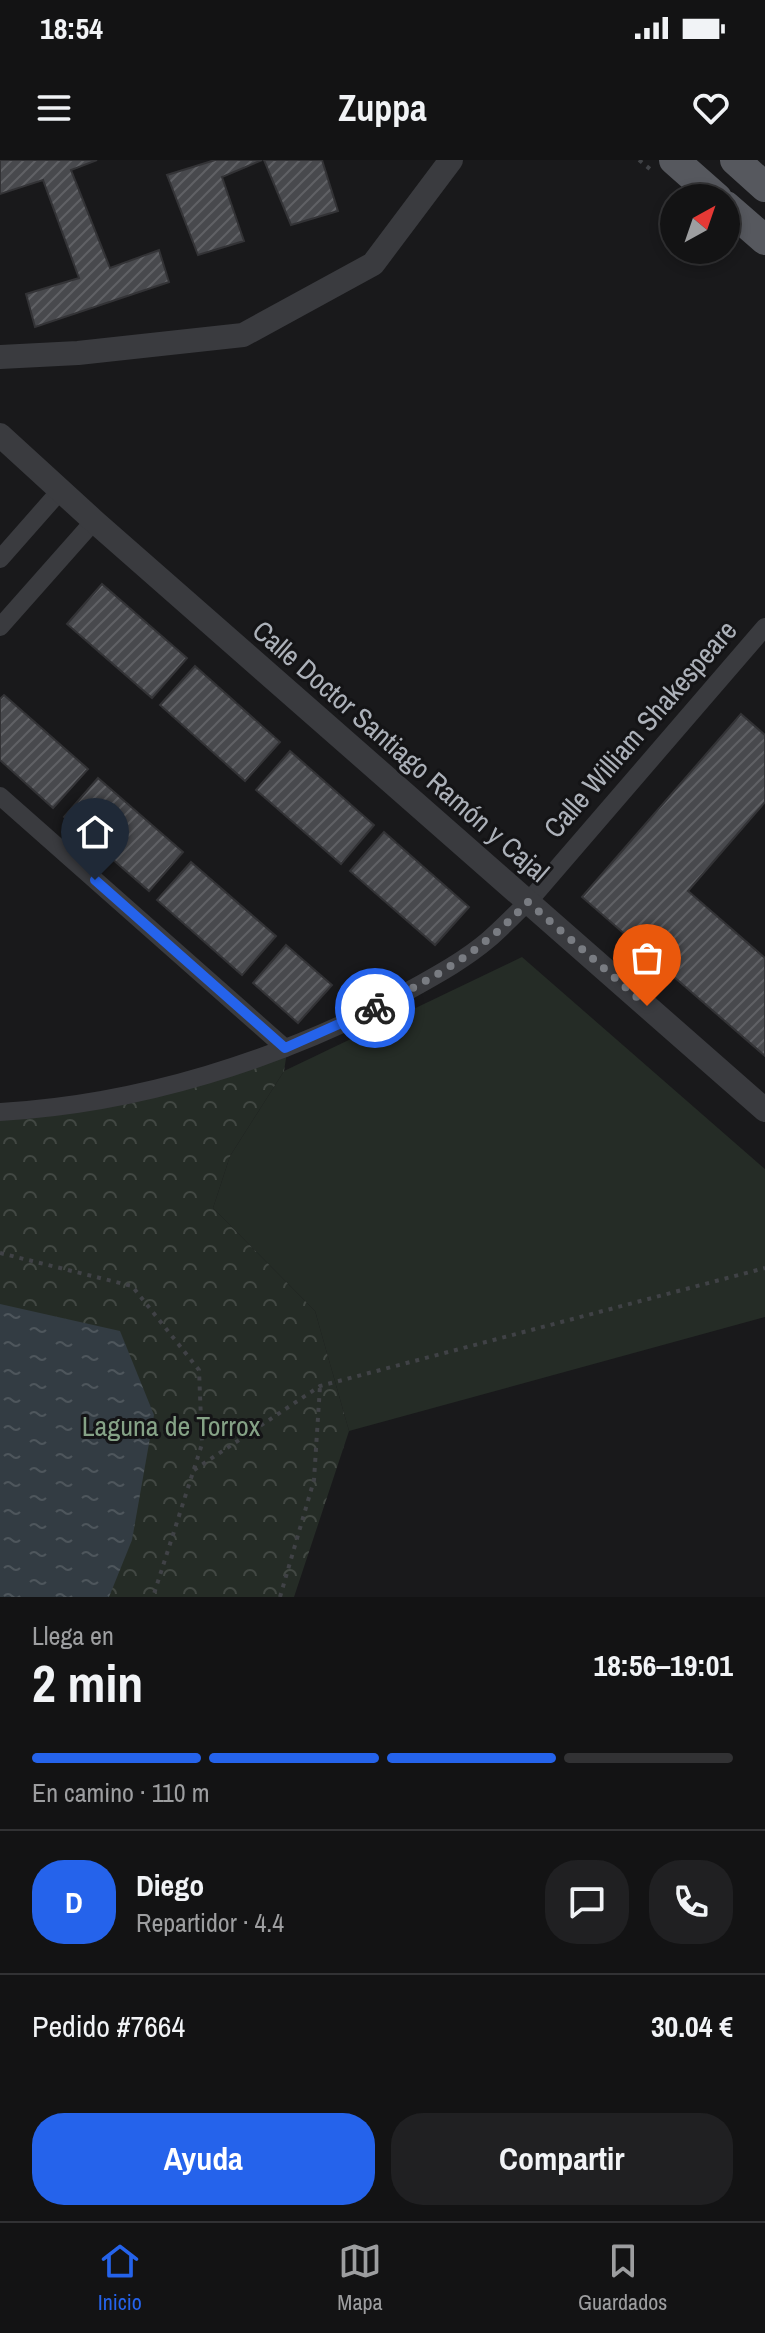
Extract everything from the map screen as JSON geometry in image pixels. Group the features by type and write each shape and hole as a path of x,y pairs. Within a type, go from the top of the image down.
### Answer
{"main road":[{"path":"674,160 701,184"},
{"path":"735,160 765,187"},
{"path":"740,218 765,240"}],"street":[{"path":"0,357 78,353 243,335 373,264 451,160"},
{"name":"Calle Doctor Santiago Ramón y Cajal","path":"0,435 765,1110"},
{"path":"0,559 60,491"},
{"path":"0,627 94,521"},
{"name":"Calle William Shakespeare","path":"0,1112 34,1110 144,1091 285,1048 363,1015 439,974 487,941 528,902 765,627"},
{"path":"0,796 285,1048"}],"path":[{"path":"0,1253 132,1286 199,1370 202,1444 153,1597"},
{"path":"194,1470 320,1386 765,1268"},
{"path":"280,1597 314,1480 320,1386"}],"green space":[{"path":"522,957 765,1169 765,1317 349,1431 315,1311 213,1208 230,1156 284,1071"},
{"name":"Laguna de Torrox","path":"288,1045 284,1071 230,1156 213,1208 315,1311 349,1431 294,1597 0,1597 0,1111 147,1090"}],"water":[{"name":"Laguna de Torrox","path":"0,1304 120,1331 154,1415 132,1540 109,1597 0,1597"}],"building":[{"path":"0,160 97,160 71,170 110,268 159,250 169,282 35,327 26,294 79,278 43,180 0,194"},
{"path":"215,160 262,160 222,177 244,241 198,255 167,175"},
{"path":"264,160 322,160 338,211 291,225"},
{"path":"102,584 187,658 152,698 67,624"},
{"path":"195,666 280,742 245,781 160,705"},
{"path":"4,695 88,769 53,808 0,760 0,699"},
{"path":"741,714 765,735 765,802 688,891 765,958 765,1056 582,897"},
{"path":"290,751 374,825 341,864 256,790"},
{"path":"98,778 183,852 149,891 64,817"},
{"path":"384,832 469,907 435,945 350,871"},
{"path":"191,862 276,936 242,975 157,900"},
{"path":"286,945 332,985 298,1023 253,983"}],"way so far":[{"path":"375,1008 439,974 487,941 528,902 647,1006"}],"route":[{"path":"95,880 285,1048 375,1008"}]}
